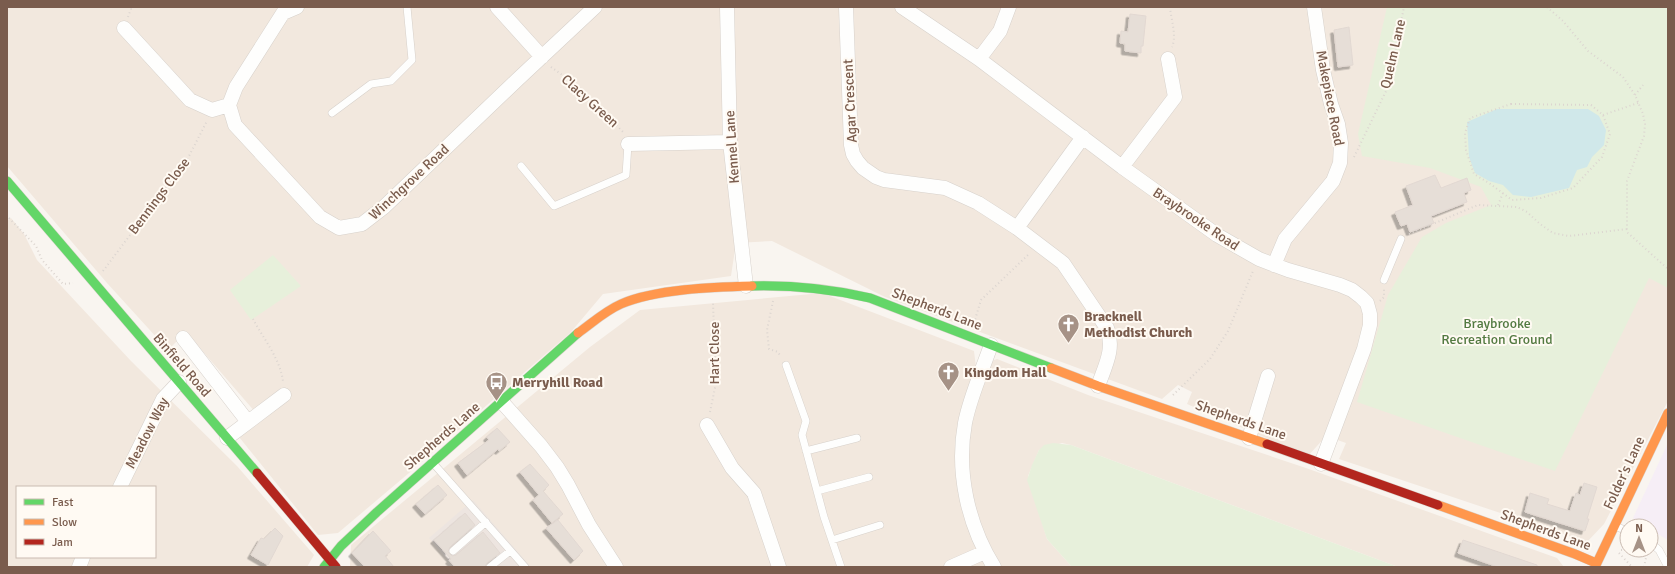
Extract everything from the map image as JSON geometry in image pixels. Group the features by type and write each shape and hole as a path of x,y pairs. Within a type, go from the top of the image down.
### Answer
{"street":[{"path":"124,28 190,100 212,110 229,105 236,87 282,10 297,7"},
{"path":"497,7 542,57"},
{"name":"Winchgrove Road","path":"229,105 235,125 320,217 339,228 362,224 384,207 595,7"},
{"name":"Kennel Lane","path":"727,7 730,142 746,286"},
{"name":"Agar Crescent","path":"846,7 851,145 853,154 857,161 869,173 884,180 945,188 978,203 1017,228 1063,263 1107,328 1110,335 1111,350 1098,386"},
{"name":"Braybrooke Road","path":"902,7 979,59 1122,167 1217,235 1258,259 1352,290 1367,303 1370,314 1370,324 1364,349 1321,464"},
{"path":"979,59 1000,31 1009,7"},
{"name":"Makepiece Road","path":"1274,265 1285,239 1322,202 1337,172 1341,153 1338,124 1331,104 1323,70 1314,7"},
{"path":"1122,167 1174,96 1168,59"},
{"path":"1017,228 1083,137"},
{"path":"628,144 730,142"},
{"name":"Binfield Road","path":"7,181 18,200 85,274 227,438 326,563 336,567"},
{"name":"Shepherds Lane","path":"326,563 341,546 377,512 578,333 620,304 661,294 713,288 777,285 805,286 855,294 870,298 1098,386 1575,554 1596,565"},
{"path":"183,338 248,422"},
{"path":"991,345 968,413 963,446 963,473 972,522 985,552 994,567"},
{"path":"1248,438 1268,376"},
{"name":"Meadow Way","path":"120,486 163,399 179,382"},
{"path":"227,438 284,395"},
{"path":"502,402 557,466 572,491 589,526 616,567"},
{"name":"Folder's Lane","path":"1596,565 1668,413"},
{"path":"707,425 732,468 754,493 779,567"},
{"path":"951,567 985,552"},
{"path":"79,567 84,558"}],"lane":[{"path":"332,113 371,84 391,81 412,60 407,7"},
{"path":"521,166 554,206 626,175 628,144"},
{"path":"1384,280 1401,239"},
{"path":"786,365 806,421 802,436 817,491 841,567"},
{"path":"806,451 856,438"},
{"path":"433,463 525,567"},
{"path":"817,491 869,477"},
{"path":"453,551 486,522"},
{"path":"832,540 880,526"},
{"path":"1615,526 1619,528"},
{"path":"490,567 510,550"},
{"path":"1665,552 1668,567"}],"path":[{"path":"1168,59 1176,39 1170,7"},
{"name":"Quelm Lane","path":"1360,144 1388,87 1404,7"},
{"path":"1546,7 1563,20 1588,51 1623,77 1635,95 1645,124 1644,136 1627,181 1627,229 1628,233 1655,259 1668,269"},
{"name":"Clacy Green","path":"542,57 553,69 579,88 623,131 628,144"},
{"path":"1635,95 1643,85"},
{"path":"1603,115 1638,103"},
{"path":"1511,104 1591,105 1603,115 1610,134 1602,156 1573,188 1541,198 1512,200 1474,174 1466,150 1465,133 1470,118 1511,104"},
{"name":"Bennings Close","path":"99,277 188,158 212,110"},
{"path":"1498,206 1503,193"},
{"path":"1512,200 1512,207"},
{"path":"1401,239 1478,205 1517,207 1527,212 1553,233 1569,236 1580,236 1627,229"},
{"path":"9,218 36,246 42,260 63,284 70,284 75,281"},
{"path":"970,337 981,300 1039,244"},
{"path":"1163,408 1169,399 1210,359 1228,331 1258,259"},
{"path":"1377,303 1384,297 1384,280"},
{"path":"777,285 766,330 769,349 778,352 786,365"},
{"name":"Hart Close","path":"707,425 716,383 713,288"},
{"path":"253,319 282,374 284,395"},
{"path":"1632,567 1617,550 1648,550 1644,567"}],"shaded area":[{"path":"7,7 1668,7 1668,401 1604,524 1587,542 1339,459 1346,443 1326,436 1308,456 1187,404 1192,392 1178,385 1162,399 885,297 772,241 736,243 731,276 603,294 571,332 409,473 338,533 318,535 239,437 262,420 186,332 168,350 107,283 7,166"},
{"path":"11,218 24,234 37,260 131,361 237,466 314,555 307,567 7,567 7,221"},
{"path":"822,293 974,351 976,367 997,359 1088,395 1306,468 1557,558 1564,567 1398,567 1071,445 1062,443 1039,450 1028,476 1047,539 1072,567 350,566 351,545 590,347 640,310"},
{"path":"1668,443 1668,540 1659,535 1659,518 1633,518"},
{"path":"473,500 531,567 454,567 429,538"}],"green space":[{"name":"Braybrooke Recreation Ground","path":"1387,7 1668,7 1668,288 1649,278 1555,471 1357,402 1388,295 1422,237 1446,223 1491,205 1481,187 1430,168 1362,156 1358,134"},
{"path":"273,255 301,286 251,320 230,290"},
{"path":"1053,443 1071,445 1398,567 1072,567 1047,539 1027,480 1039,450 1044,445"}],"water":[{"path":"1497,109 1588,109 1599,116 1606,130 1604,145 1592,157 1587,167 1577,170 1569,188 1531,197 1513,195 1503,185 1489,181 1475,173 1469,157 1467,122"}],"building":[{"path":"1130,14 1146,16 1141,53 1125,51 1125,44 1120,43 1121,31 1128,32"},
{"path":"1349,27 1353,65 1338,67 1334,30"},
{"path":"1435,175 1441,188 1467,178 1471,190 1464,193 1467,202 1431,216 1434,223 1410,232 1407,224 1401,226 1395,212 1413,205 1406,186"},
{"path":"497,428 510,442 499,451 498,449 467,475 458,463 489,440 487,437"},
{"path":"530,464 549,485 543,491 563,514 552,523 533,500 539,495 520,472"},
{"path":"1584,483 1597,487 1587,519 1589,519 1585,531 1525,512 1530,493 1549,499 1547,504 1570,511 1576,493 1580,495"},
{"path":"438,485 447,495 425,514 416,504"},
{"path":"465,513 475,525 450,547 448,552 452,556 456,555 483,532 500,553 487,563 485,567 455,567 449,560 451,559 434,540"},
{"path":"558,520 583,551 574,560 546,528"},
{"path":"275,528 283,536 268,565 251,555 261,538 264,539"},
{"path":"373,531 391,551 385,556 394,567 365,567 352,553"},
{"path":"1463,540 1537,565 1537,567 1498,567 1458,553"}],"traffic: fast":[{"path":"7,181 257,473"},
{"path":"752,286 811,288 870,298 1051,368"},
{"path":"324,567 341,546 377,512 578,333"}],"traffic: slow":[{"path":"578,333 610,310 635,299 667,292 720,287 752,286"},
{"path":"1051,368 1098,386 1267,444"},
{"path":"1595,567 1668,413"},
{"path":"1438,505 1575,554 1596,563"}],"traffic: jam":[{"path":"1267,444 1438,505"},
{"path":"257,473 336,567"}],"place":[{"name":"Bracknell Methodist Church","path":"1069,344"},
{"name":"Kingdom Hall","path":"948,392"},
{"name":"Merryhill Road","path":"497,402"}]}
